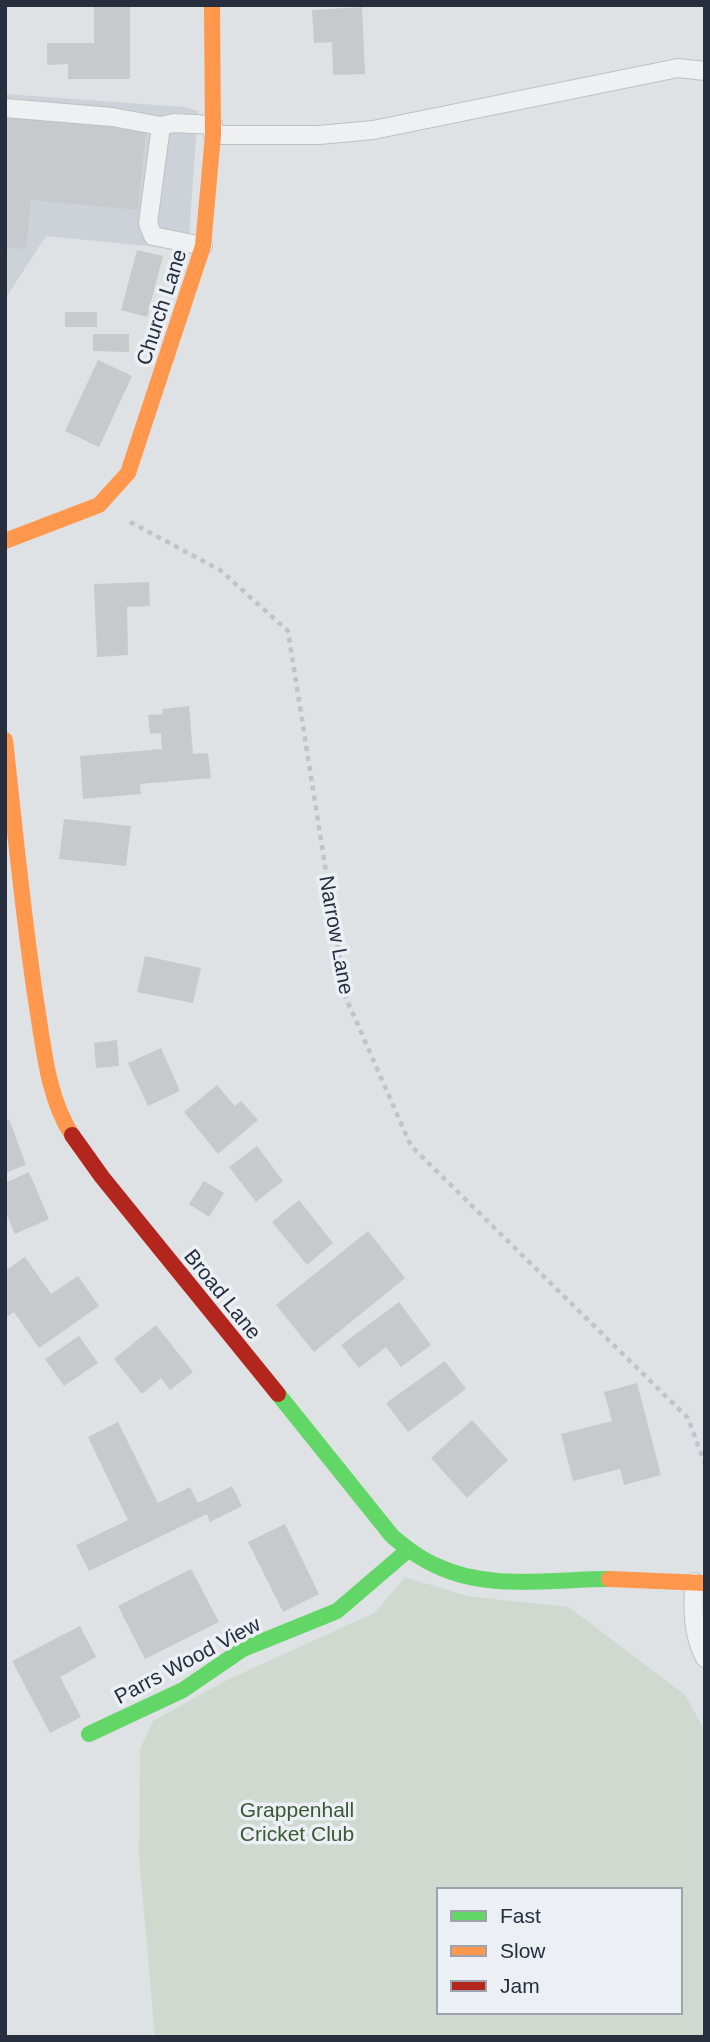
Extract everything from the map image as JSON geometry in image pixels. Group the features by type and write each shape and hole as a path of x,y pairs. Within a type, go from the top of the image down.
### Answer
{"street":[{"name":"Church Lane","path":"5,541 99,505 128,473 203,246 213,130 212,5"},
{"name":"Broad Lane","path":"5,740 32,974 47,1069 58,1108 102,1177 392,1536 423,1562 466,1577 495,1580 634,1578 700,1583"},
{"name":"Parrs Wood View","path":"89,1734 183,1690 243,1650 337,1611 407,1551"}],"lane":[{"path":"5,108 112,117 161,126 174,123 213,130 318,135 373,130 678,68 705,71"},
{"path":"161,126 148,223 153,236 203,246"},
{"path":"700,1583 693,1618 699,1646 705,1658"}],"path":[{"name":"Narrow Lane","path":"99,505 220,570 288,631 346,998 411,1146 688,1418 705,1464"}],"shaded area":[{"path":"5,94 184,107 198,111 188,250 46,236 5,299"}],"green space":[{"name":"Grappenhall Cricket Club","path":"405,1577 467,1596 569,1607 685,1695 705,1731 703,2037 155,2037 139,1856 140,1749 153,1721 227,1680 374,1613"}],"building":[{"path":"94,5 130,5 130,79 68,79 68,64 47,65 47,43 94,43"},
{"path":"362,7 365,74 333,75 332,42 314,43 312,10"},
{"path":"5,115 146,128 138,210 31,200 26,249 5,248"},
{"path":"137,250 163,256 147,317 121,310"},
{"path":"65,312 97,312 97,327 65,327"},
{"path":"93,334 129,334 129,352 93,351"},
{"path":"98,360 132,376 99,447 65,431"},
{"path":"149,582 150,606 127,607 128,655 97,657 94,584"},
{"path":"189,706 193,754 208,753 211,778 140,784 141,794 83,799 80,756 162,749 161,733 150,734 148,715 163,714 162,709"},
{"path":"64,819 131,826 126,866 59,859"},
{"path":"145,956 201,968 193,1003 137,992"},
{"path":"117,1040 119,1066 96,1068 94,1043"},
{"path":"161,1048 180,1091 148,1106 128,1063"},
{"path":"217,1085 235,1106 241,1101 258,1120 218,1154 184,1112"},
{"path":"9,1119 26,1165 5,1173 5,1121"},
{"path":"257,1146 283,1181 256,1202 229,1167"},
{"path":"29,1172 49,1219 15,1234 5,1211 5,1183"},
{"path":"204,1181 224,1193 209,1217 189,1204"},
{"path":"299,1200 333,1243 307,1265 272,1222"},
{"path":"368,1231 405,1278 314,1352 276,1305"},
{"path":"25,1257 51,1294 78,1276 99,1306 39,1348 14,1312 5,1318 5,1271"},
{"path":"399,1302 431,1345 401,1367 386,1347 359,1368 341,1345"},
{"path":"156,1325 193,1372 170,1390 161,1378 142,1394 114,1359"},
{"path":"79,1336 98,1363 64,1386 45,1359"},
{"path":"445,1361 466,1389 408,1432 386,1403"},
{"path":"637,1383 661,1475 624,1485 620,1469 573,1481 561,1434 612,1421 604,1392"},
{"path":"472,1420 508,1460 467,1498 431,1458"},
{"path":"118,1422 158,1503 190,1487 198,1503 232,1486 242,1506 210,1522 207,1514 89,1571 76,1545 128,1520 88,1437"},
{"path":"285,1524 319,1594 283,1612 248,1542"},
{"path":"191,1569 219,1622 145,1659 118,1606"},
{"path":"80,1626 96,1657 60,1677 81,1717 50,1733 12,1661"}],"traffic: fast":[{"path":"278,1394 392,1536 425,1560 457,1574 478,1579 522,1582 609,1579"},
{"path":"89,1734 183,1690 243,1649 337,1611 407,1551"}],"traffic: slow":[{"path":"5,541 99,505 128,473 203,246 213,135 212,5"},
{"path":"5,740 28,940 45,1057 57,1105 72,1135"},
{"path":"609,1579 705,1583"}],"traffic: jam":[{"path":"72,1135 102,1177 278,1394"}]}
